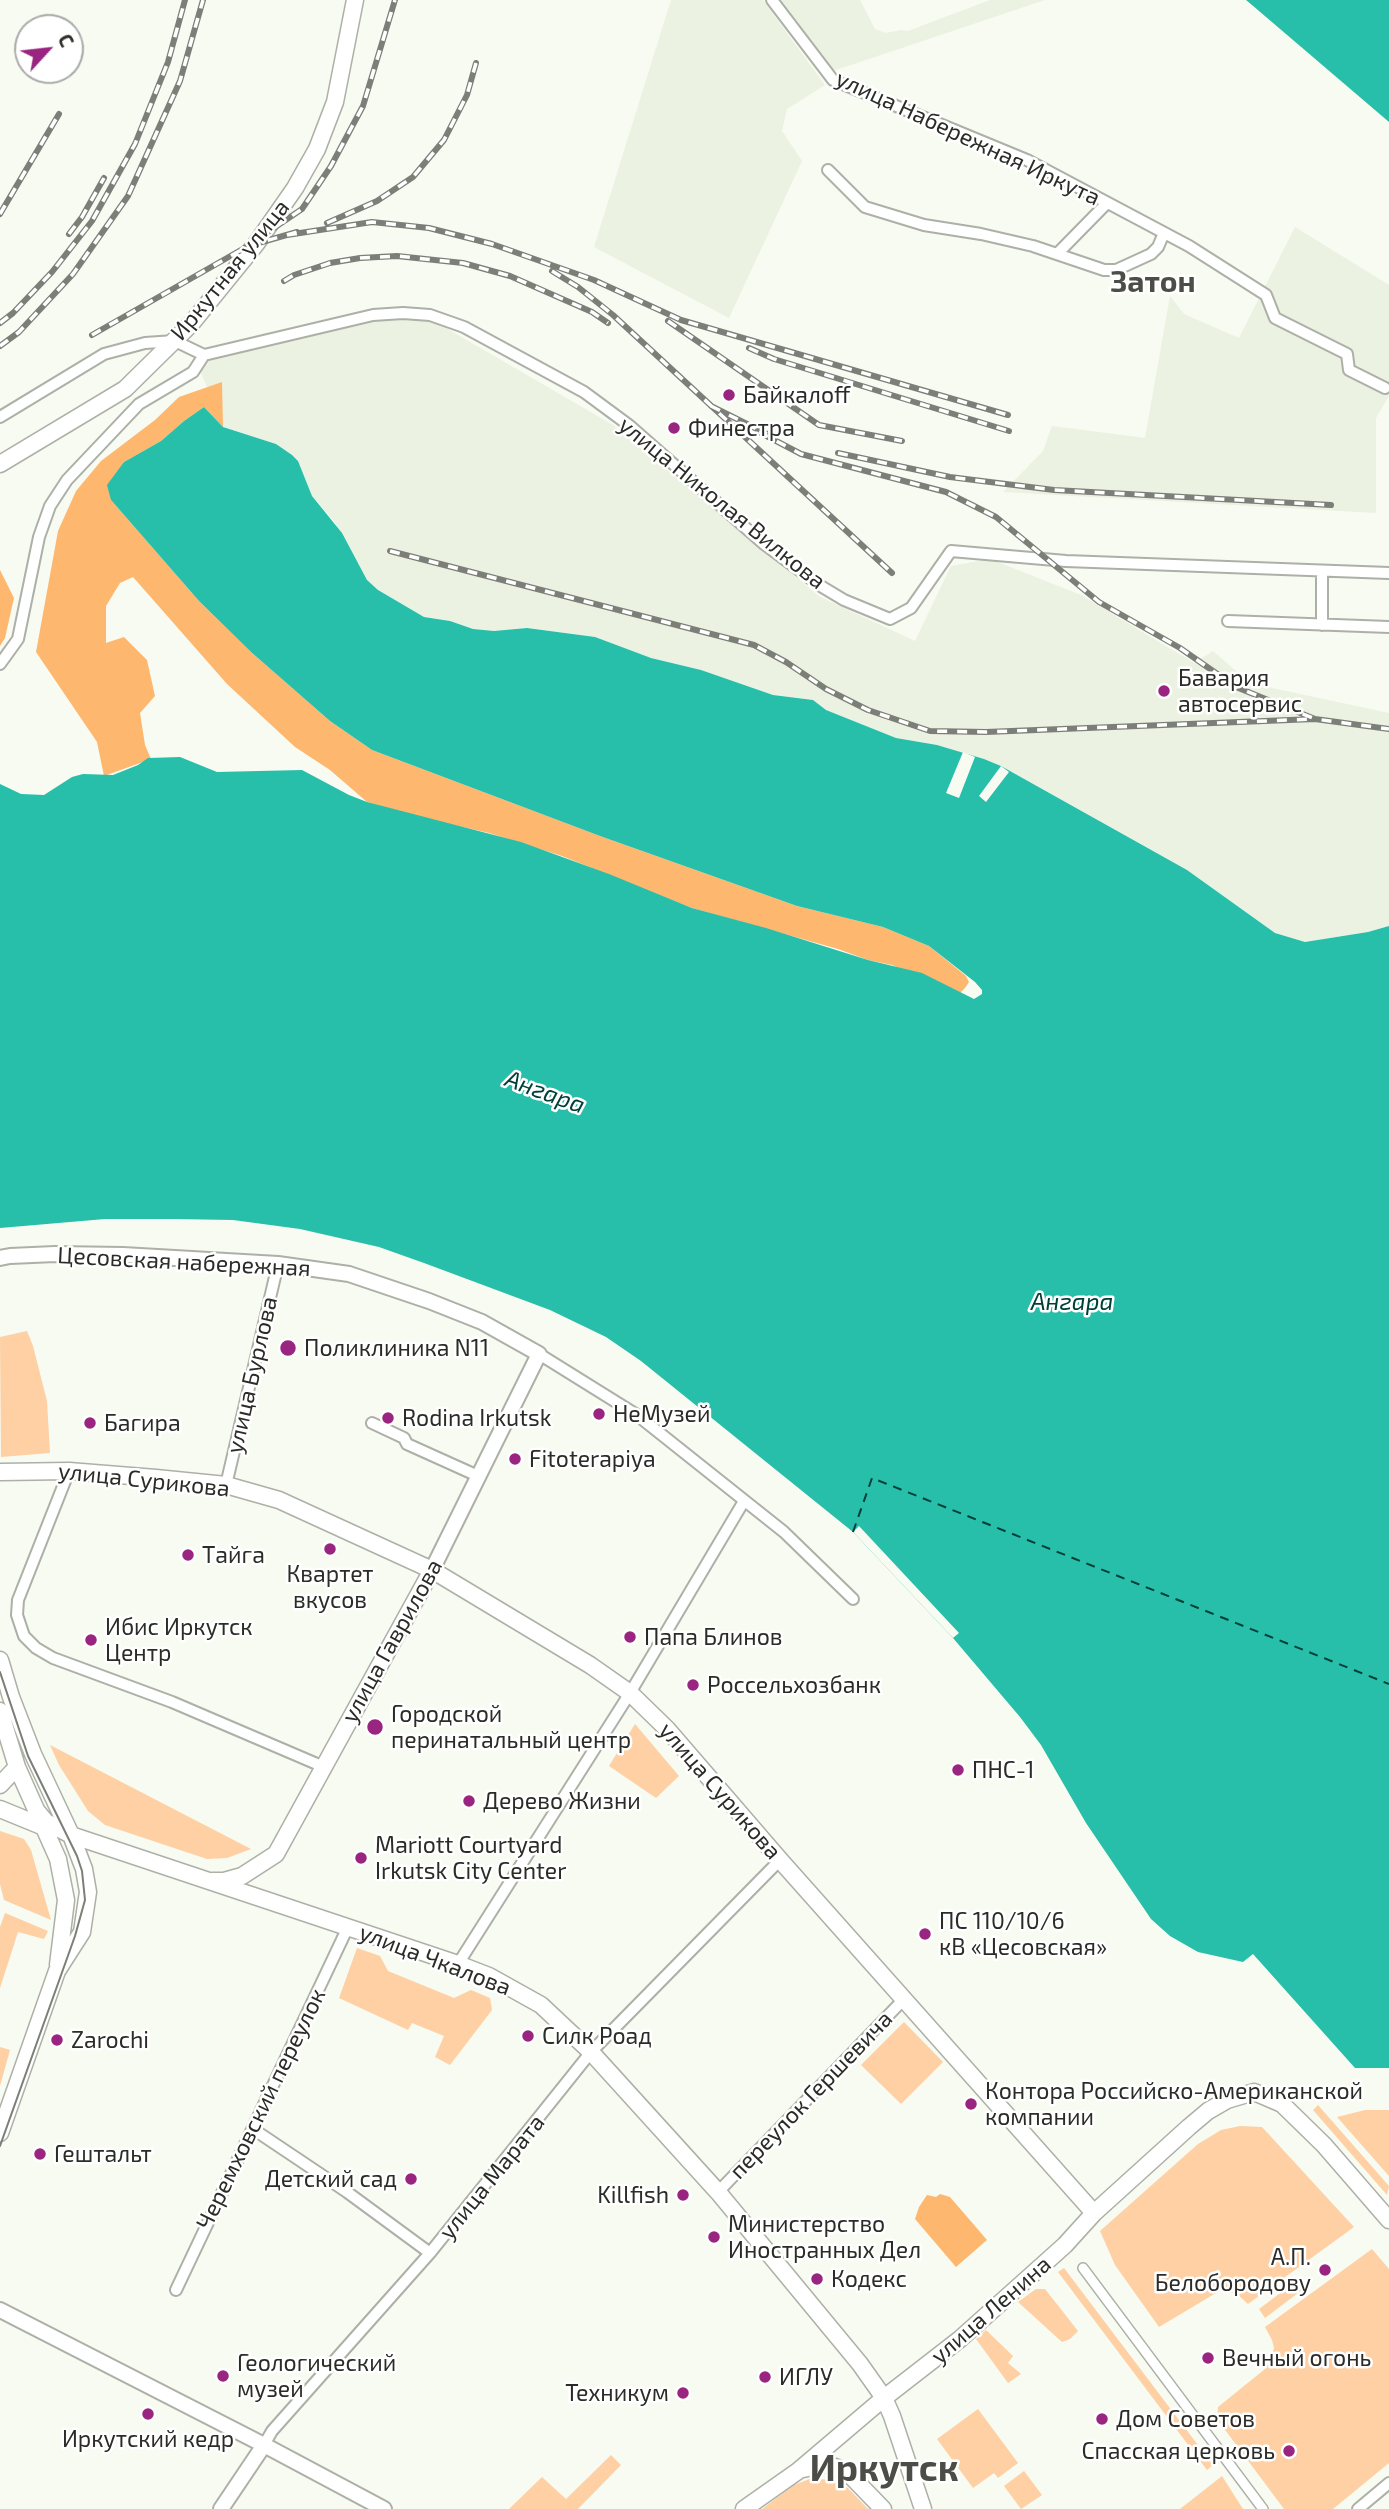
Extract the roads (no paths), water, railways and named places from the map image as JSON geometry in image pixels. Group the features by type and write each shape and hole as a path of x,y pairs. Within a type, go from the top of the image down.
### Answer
{"main road":[{"name":"Иркутная улица","path":"0,464 125,389 175,341 256,244 295,188 317,149 335,102 355,0"},
{"name":"улица Сурикова","path":"0,1472 69,1471 226,1485 279,1500 432,1570 535,1629 630,1693 667,1728 780,1860 1094,2214"},
{"name":"улица Гаврилова","path":"204,1881 224,1881 242,1876 276,1854 432,1570"},
{"path":"0,1660 33,1754 84,1869 88,1892 82,1932 57,1971"},
{"path":"0,1711 17,1767 58,1859 66,1900 57,1971 0,2133"},
{"path":"0,1785 17,1767"},
{"path":"0,1809 44,1827"},
{"name":"улица Чкалова","path":"36,1810 46,1822 71,1835 458,1964 489,1976 541,2005 592,2052 718,2192 860,2364 884,2398 923,2509"},
{"name":"улица Ленина","path":"744,2509 798,2471 884,2398 960,2339 1065,2245 1094,2214 1189,2127 1227,2100 1254,2092 1282,2104 1324,2145 1389,2220"},
{"path":"798,2471 826,2465 838,2468 852,2477 883,2509"}],"street":[{"name":"улица Набережная Иркута","path":"772,0 833,80 1027,160 1189,246 1266,295 1275,317 1347,354 1349,370 1385,388"},
{"path":"828,170 865,207 924,225 1033,246 1104,270 1116,270 1151,254 1158,247 1164,233"},
{"path":"1057,254 1107,203"},
{"name":"улица Николая Вилкова","path":"204,355 373,316 403,313 430,315 464,327 584,392 630,426 764,544 819,585 844,600 890,619 911,608 951,551 1066,561 1389,573"},
{"path":"0,417 104,354 145,343 175,341 204,355 193,372 139,404 67,480 50,506 39,537 18,639 0,664"},
{"path":"1322,571 1322,625"},
{"path":"1228,621 1389,627"},
{"name":"Цесовская набережная","path":"0,1258 55,1254 122,1255 278,1264 349,1274 482,1322 637,1415 784,1532 853,1599"},
{"name":"улица Бурлова","path":"226,1485 278,1264"},
{"name":"улица Гаврилова","path":"432,1570 539,1354"},
{"path":"372,1423 404,1438 407,1444 478,1476"},
{"path":"69,1471 18,1600 17,1615 24,1636 36,1648 53,1657 172,1702 324,1767"},
{"path":"458,1964 630,1693 744,1501"},
{"name":"улица Марата","path":"221,2509 272,2431 430,2253 592,2052 780,1860"},
{"name":"Черемховский переулок","path":"176,2290 348,1927"},
{"name":"переулок Гершевича","path":"718,2192 905,1998"},
{"path":"253,2129 430,2253"},
{"path":"1083,2268 1263,2509"},
{"path":"0,2310 384,2509"},
{"path":"1358,2509 1389,2483"}],"water":[{"path":"1246,0 1389,0 1389,122 1252,5"},
{"name":"Ангара","path":"204,407 223,427 276,444 292,455 298,461 312,496 342,533 367,580 378,590 424,617 450,621 473,629 494,631 527,628 595,637 651,658 701,670 773,695 813,700 826,710 896,738 937,745 984,759 1187,870 1275,933 1305,942 1389,926 1389,2068 1355,2068 1253,1954 1243,1962 1198,1952 1170,1936 1151,1919 1086,1823 1041,1745 953,1638 853,1532 641,1361 606,1337 550,1310 379,1247 300,1229 233,1220 175,1219 105,1219 0,1228 0,784 21,794 44,795 72,777 83,774 113,775 148,758 180,757 217,772 302,770 367,802 521,842 692,908 868,960 922,973 974,999 982,994 975,982 929,946 883,927 797,906 600,836 372,750 330,721 251,652 199,601 111,500 107,485 124,462 161,441"}],"tram line":[{"path":"0,1672 28,1756 77,1856 82,1871 85,1900 75,1936 0,2146"}],"railway":[{"path":"0,323 52,272 92,221 135,144 168,62 185,0"},
{"path":"0,346 19,332 73,274 128,196 180,81 203,0"},
{"path":"259,238 302,209 331,166 363,106 395,0"},
{"path":"327,223 377,201 413,177 444,140 467,95 476,63"},
{"path":"0,214 59,114"},
{"path":"69,234 104,178"},
{"path":"287,235 372,222 429,228 492,244 594,280 681,320 1008,415"},
{"path":"92,335 248,246 297,232"},
{"path":"284,281 330,263 360,258 397,256 463,263 510,276 592,312 608,323"},
{"path":"552,271 578,287 613,315 892,573"},
{"path":"668,321 819,425 902,441"},
{"path":"749,348 774,359 1009,431"},
{"path":"711,406 767,434"},
{"path":"759,432 801,454 946,492 996,517 1099,602 1180,648 1236,687 1315,719 1389,729"},
{"path":"838,453 950,477 1054,490 1331,505"},
{"path":"390,551 754,645 786,662 826,689 868,710 930,731 986,732 1315,719"}],"place":[{"name":"Байкалoff","path":"729,395"},
{"name":"Финестра","path":"674,428"},
{"name":"Бавария автосервис","path":"1164,691"},
{"name":"Поликлиника N11","path":"288,1348"},
{"name":"НеМузей","path":"599,1414"},
{"name":"Rodina Irkutsk","path":"388,1418"},
{"name":"Багира","path":"90,1423"},
{"name":"Fitoterapiya","path":"515,1459"},
{"name":"Квартет вкусов","path":"330,1549"},
{"name":"Тайга","path":"188,1555"},
{"name":"Папа Блинов","path":"630,1637"},
{"name":"Ибис Иркутск Центр","path":"91,1640"},
{"name":"Россельхозбанк","path":"693,1685"},
{"name":"Городской перинатальный центр","path":"375,1727"},
{"name":"ПНС-1","path":"958,1770"},
{"name":"Дерево Жизни","path":"469,1801"},
{"name":"Mariott Courtyard Irkutsk City Center","path":"361,1858"},
{"name":"ПС 110/10/6 кВ «Цесовская»","path":"925,1934"},
{"name":"Силк Роад","path":"528,2036"},
{"name":"Zarochi","path":"57,2040"},
{"name":"Контора Российско-Американской компании","path":"971,2104"},
{"name":"Гештальт","path":"40,2154"},
{"name":"Детский сад","path":"411,2179"},
{"name":"Killfish","path":"683,2195"},
{"name":"Министерство Иностранных Дел","path":"714,2237"},
{"name":"А.П. Белобородову","path":"1325,2270"},
{"name":"Кодекс","path":"817,2279"},
{"name":"Вечный огонь","path":"1208,2358"},
{"name":"Геологический музей","path":"223,2376"},
{"name":"ИГЛУ","path":"765,2377"},
{"name":"Техникум","path":"683,2393"},
{"name":"Иркутский кедр","path":"148,2414"},
{"name":"Дом Советов","path":"1102,2419"},
{"name":"Спасская церковь","path":"1289,2451"}],"district":[{"name":"Затон","path":"1153,282"},
{"name":"Иркутск","path":"884,2469"}]}
